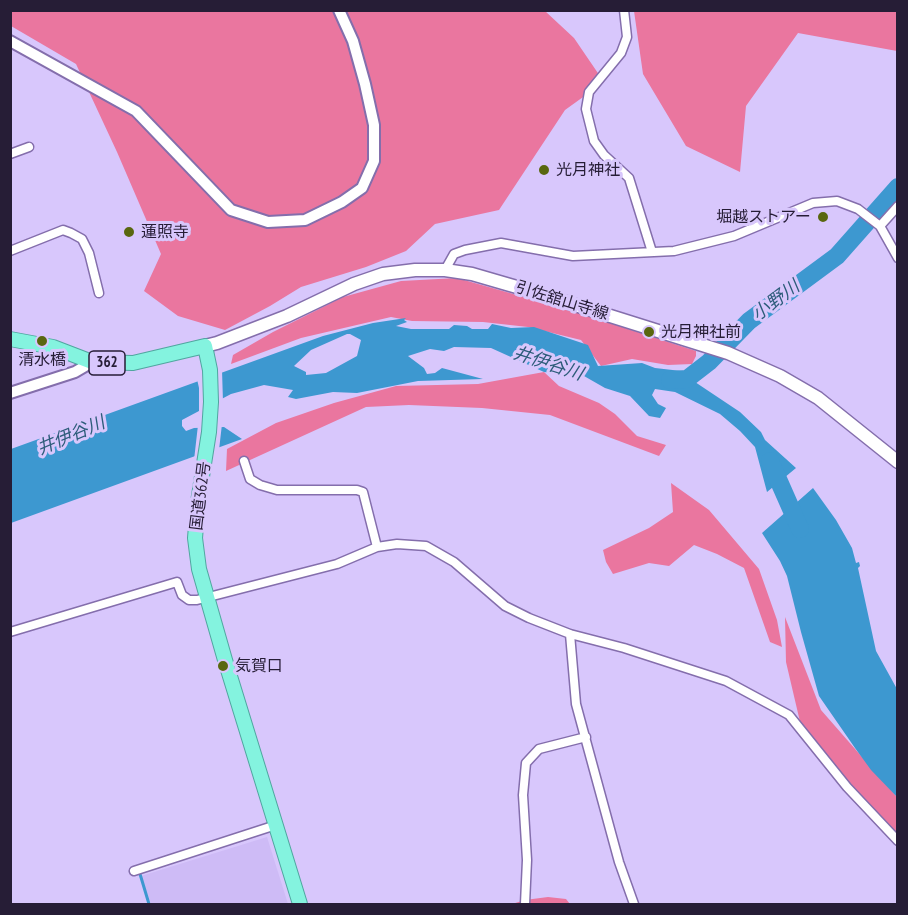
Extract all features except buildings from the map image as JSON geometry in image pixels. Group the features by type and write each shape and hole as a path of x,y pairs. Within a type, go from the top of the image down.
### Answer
{"highway":[{"name":"362","path":"10,339 53,347 92,362 133,363 205,346"},
{"name":"国道362号","path":"205,346 211,402 195,538 199,569 300,904"}],"main road":[{"name":"引佐舘山寺線","path":"205,346 286,316 354,284 383,274 415,270 445,270 472,274 701,344 780,376 818,398 897,462"}],"street":[{"path":"10,41 136,111 231,210 268,222 305,220 342,202 362,188 374,161 374,125 365,84 353,41 339,10"},
{"path":"624,10 627,37 621,53 590,92 586,109 594,141 604,155 629,178 652,252"},
{"path":"10,154 29,147"},
{"path":"445,270 454,255 465,250 501,243 573,256 674,251 734,236 813,203 837,201 858,208 880,226 897,258"},
{"path":"880,226 897,206"},
{"path":"10,251 63,230 71,233 82,239 89,253 99,293"},
{"path":"10,393 75,372 92,362"},
{"path":"244,461 250,479 260,485 278,490 357,490 363,492 377,548"},
{"path":"10,632 177,582 182,595 189,600 197,600 337,564 377,548 397,544 426,546 454,562 505,606 570,634 624,648 726,681 789,715 847,788 897,841"},
{"path":"570,634 576,704 619,862 634,904"},
{"path":"525,904 527,860 523,795 526,763 539,749 586,738"},
{"path":"134,871 276,825"}],"shaded area":[{"path":"11,10 545,11 574,38 604,82 565,110 499,210 435,224 406,251 366,267 301,287 225,330 178,316 144,291 161,254 76,64 11,26"},
{"path":"634,11 897,11 897,51 798,33 746,106 740,172 686,146 643,74"},
{"path":"457,278 566,309 696,351 696,356 692,364 668,365 632,359 601,366 581,340 528,327 483,322 412,321 391,317 301,338 231,364 233,355 343,297 401,281"},
{"path":"544,372 559,386 599,403 615,414 637,436 666,445 659,456 550,415 482,408 409,405 366,407 226,471 227,449 276,423 334,403 396,386 478,384"},
{"path":"671,483 709,510 759,569 777,620 782,647 770,642 744,568 717,554 694,545 669,566 649,563 613,574 606,562 603,550 649,528 673,512"},
{"path":"785,617 821,710 897,797 897,842 801,726 786,662"},
{"path":"267,837 288,904 151,904 141,876"},
{"path":"548,897 566,899 570,904 512,904 525,900"}],"water":[{"path":"406,318 404,320 407,322 396,326 411,329 449,329 454,325 467,326 472,329 488,329 492,324 511,328 534,327 588,345 598,366 642,363 655,368 690,372 692,380 740,412 761,432 765,440 796,468 767,492 755,447 720,414 675,392 655,389 652,395 658,404 666,408 660,418 649,416 630,396 605,388 584,376 544,372 491,348 454,347 444,351 430,349 408,356 424,368 427,374 435,373 442,368 483,379 418,381 357,393 333,392 296,399 288,397 293,390 264,385 231,394 182,420 182,426 186,431 194,428 224,427 242,439 11,523 11,449 323,336 373,323","holes":["350,334 361,340 357,356 326,373 306,375 306,372 294,366 311,350"]},
{"path":"813,488 836,520 852,548 856,563 859,562 858,568 876,651 897,689 897,797 871,770 819,696 787,576 762,533"}],"pier":[{"path":"222,370 223,402 199,415 197,379"},
{"path":"222,424 219,450 194,460 198,425"}],"waterway":[{"name":"小野川","path":"670,380 687,379 709,362 749,321 837,256 898,187"},
{"name":"井伊谷川","path":"770,461 800,529"},
{"path":"140,874 149,904"}],"place":[{"name":"光月神社","path":"544,170"},
{"name":"堀越ストアー","path":"823,217"},
{"name":"蓮照寺","path":"129,232"},
{"name":"光月神社前","path":"649,332"},
{"name":"清水橋","path":"42,341"},
{"name":"気賀口","path":"223,666"}]}
